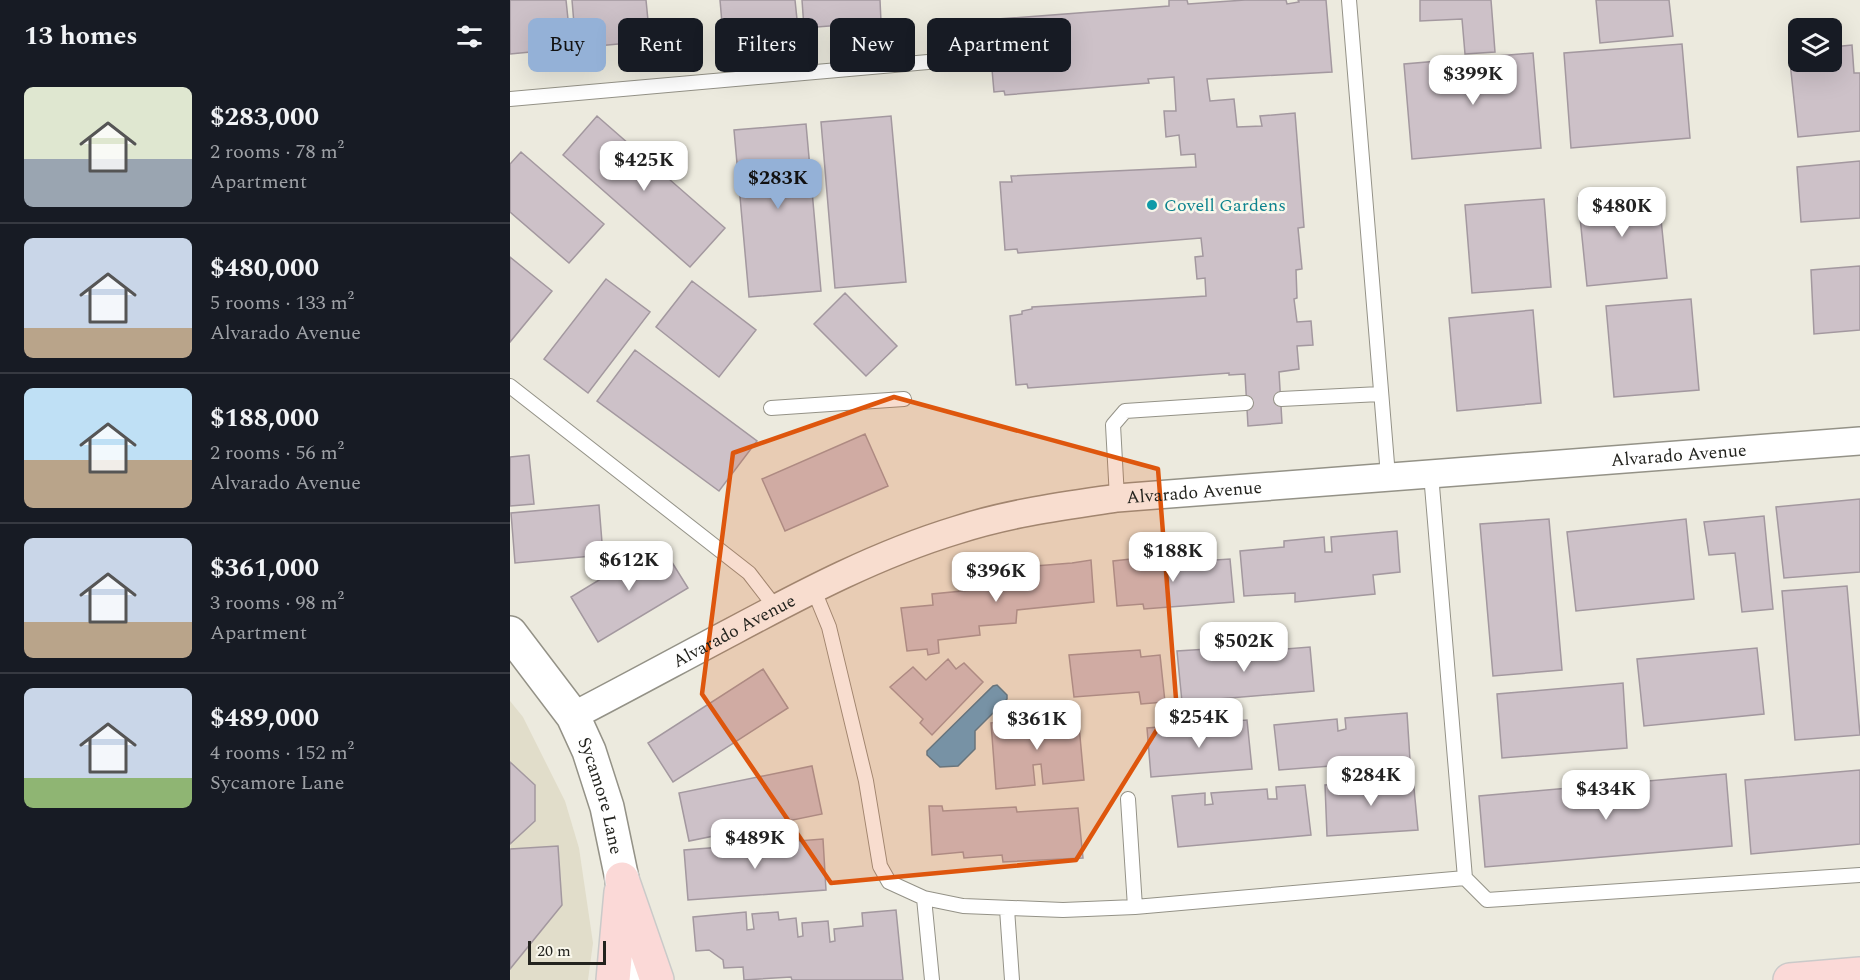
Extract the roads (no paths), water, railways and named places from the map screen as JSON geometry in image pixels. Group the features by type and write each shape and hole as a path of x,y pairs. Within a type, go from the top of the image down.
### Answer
{"main road":[{"path":"613,980 622,879"},
{"path":"622,879 657,980"},
{"path":"1790,980 1860,974"}],"street":[{"name":"Alvarado Avenue","path":"573,716 813,588 864,565 955,530 994,519 1046,508 1117,498 1860,441"},
{"name":"Sycamore Lane","path":"510,633 573,716 589,751 607,807 622,879 632,980"}],"lane":[{"path":"1349,0 1388,477"},
{"path":"510,99 927,63"},
{"path":"510,386 749,573 776,608"},
{"path":"1281,399 1380,394"},
{"path":"771,408 904,399"},
{"path":"1117,498 1113,425 1125,411 1246,403"},
{"path":"1431,474 1465,878 1487,900 1860,875"},
{"path":"813,588 829,627 866,781 880,866 889,882 924,898 963,906 1063,910 1136,907 1465,878"},
{"path":"1128,799 1136,907"},
{"path":"924,898 932,980"},
{"path":"1007,909 1012,980"}],"water":[{"path":"997,685 1007,695 1007,699 975,731 975,749 958,766 940,767 927,755 927,751 993,686"}],"place":[{"name":"Covell Gardens","path":"1152,205"}]}
